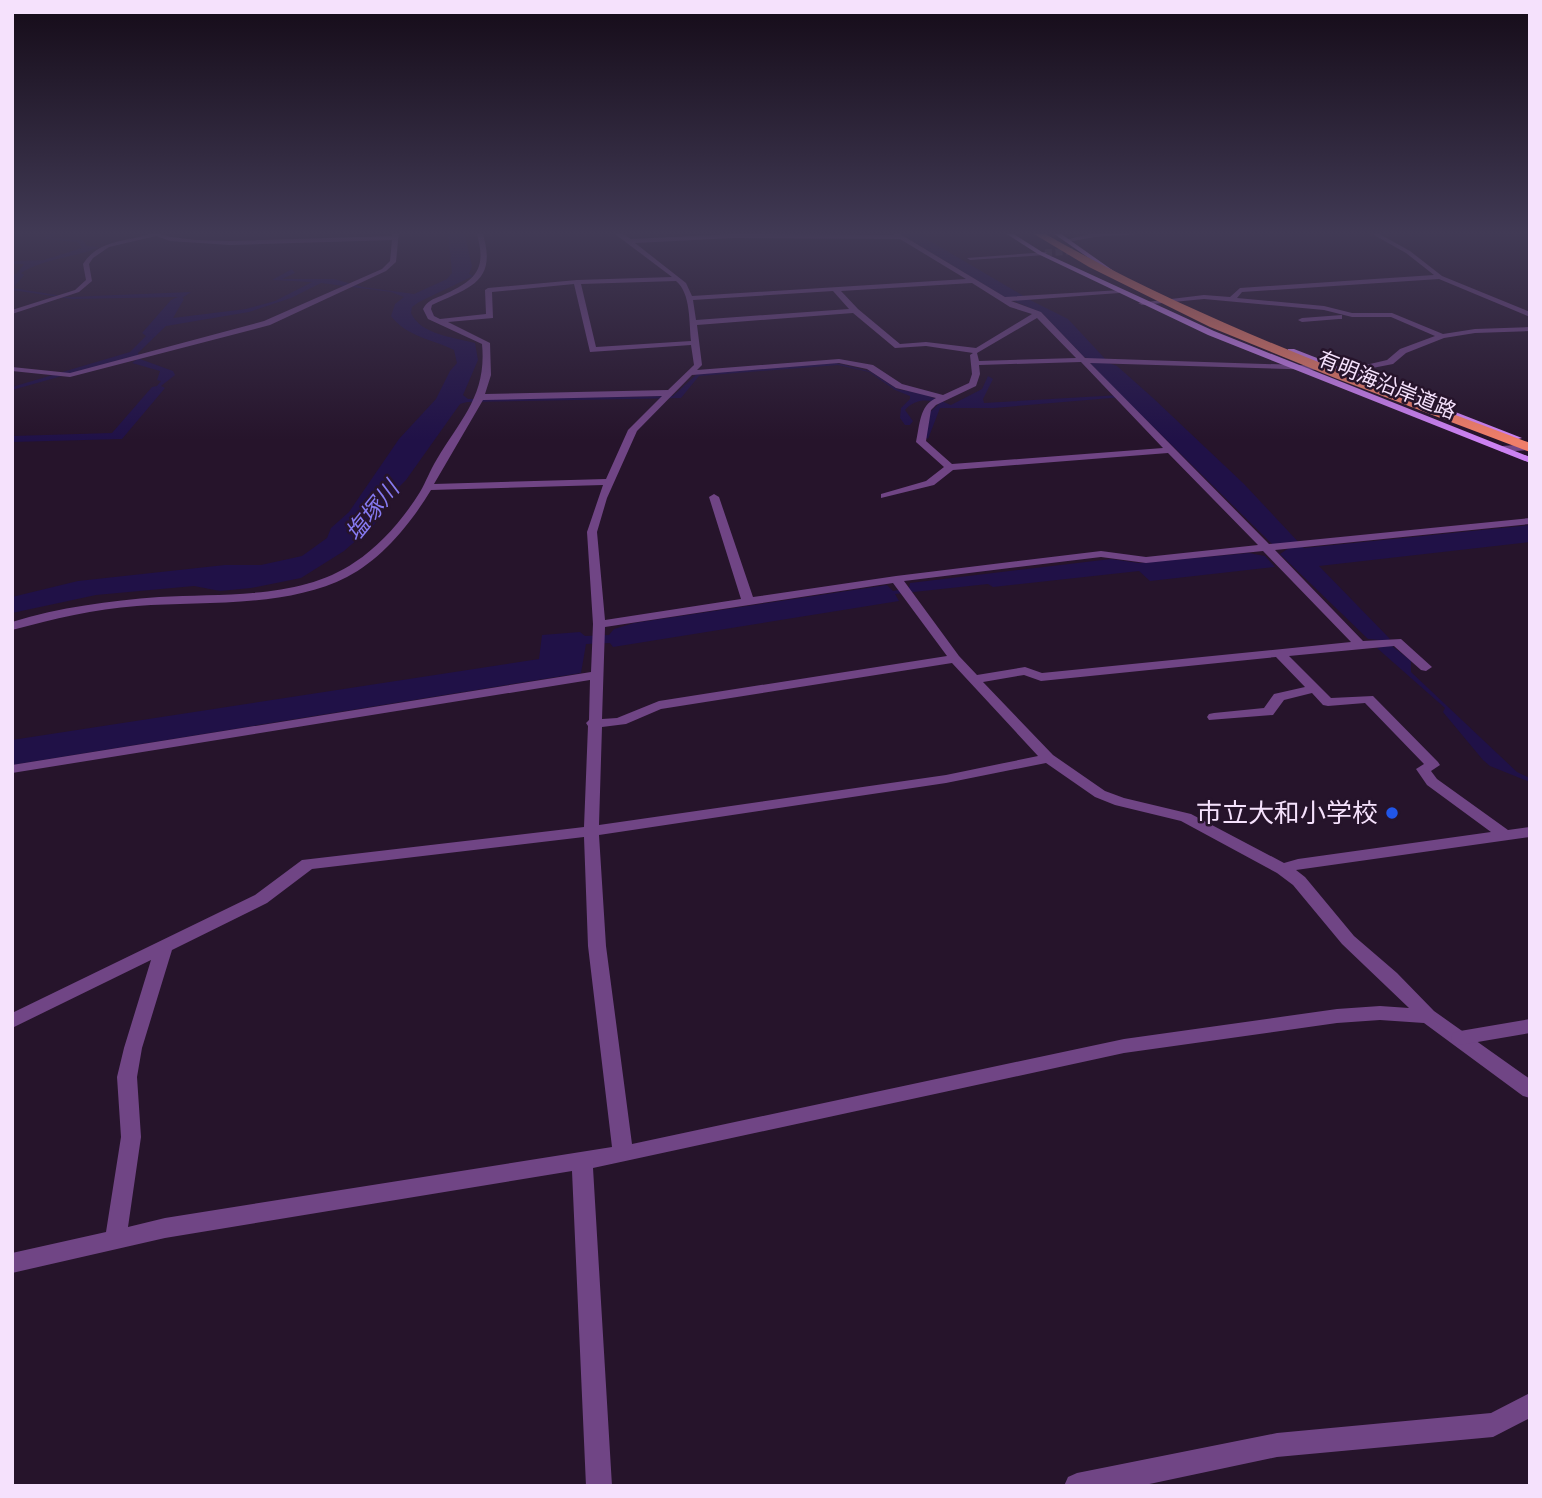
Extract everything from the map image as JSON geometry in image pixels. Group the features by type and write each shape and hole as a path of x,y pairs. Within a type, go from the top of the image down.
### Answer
{"highway":[{"path":"1161,301 1219,327 1530,446"}],"main road":[{"name":"有明海沿岸道路","path":"1138,301 1299,369 1530,460"},
{"name":"有明海沿岸道路","path":"1170,301 1530,446"}],"street":[{"path":"12,312 44,301"},
{"path":"12,369 71,374 267,323 316,301"},
{"path":"12,626 96,606 263,597 314,585 341,575 360,564 395,530 427,487 481,397 490,360 486,343 428,313 429,304 435,301"},
{"path":"439,321 490,316 489,301"},
{"path":"581,301 593,350 693,343"},
{"path":"623,1154 597,946 591,831 593,723 599,650 592,532 609,482 633,430 693,373 698,365 693,343 690,301"},
{"path":"846,301 898,346 926,344 977,351"},
{"path":"1009,301 1038,314 1168,450 1356,638 1357,645"},
{"path":"1142,303 1170,301"},
{"path":"1242,301 1324,308 1352,315"},
{"path":"1497,301 1530,315"},
{"path":"692,323 855,310"},
{"path":"950,467 921,442 927,410 973,384 976,363 973,358 977,351 1038,314"},
{"path":"1302,320 1352,315 1392,315 1442,336"},
{"path":"976,363 1082,360 1357,369 1390,362 1402,351 1442,336 1475,331 1530,329"},
{"path":"693,373 817,362 848,362 870,367 899,386 945,398"},
{"path":"481,397 670,393"},
{"path":"1378,400 1401,393"},
{"path":"1502,449 1530,446"},
{"path":"885,496 930,483 950,467 1168,450"},
{"path":"427,487 609,482"},
{"path":"714,497 748,601"},
{"path":"599,627 748,601 1101,554 1146,560 1530,521"},
{"path":"897,582 955,659 1048,758 1100,794 1120,802 1186,817 1289,867 1348,940 1428,1016 1465,1037 1530,1090"},
{"path":"976,680 1025,671 1041,677 1397,642 1426,667"},
{"path":"1279,653 1328,702 1368,699 1433,765 1423,769 1432,782 1505,835"},
{"path":"593,723 612,725 625,722 659,705 955,659"},
{"path":"12,769 597,676"},
{"path":"1214,717 1268,712 1279,697 1313,689"},
{"path":"12,1021 261,899 308,864 591,831 946,779 1048,758"},
{"path":"1289,867 1530,832"},
{"path":"115,1240 131,1137 127,1077 133,1048 164,947"},
{"path":"12,1263 165,1228 623,1154 1124,1046 1337,1016 1380,1013 1428,1016"},
{"path":"1465,1037 1530,1026"},
{"path":"582,1160 599,1486"},
{"path":"1077,1486 1277,1445 1493,1425 1530,1405"}],"water":[{"path":"170,301 183,301 173,318 246,309 282,301 249,312 166,326 138,353 140,359 173,371 175,375 161,386 165,388 122,439 12,442 12,436 112,433 152,387 161,381 157,380 160,371 132,363 136,360 130,357 12,390 12,387 130,352 146,336 142,333"},
{"name":"塩塚川","path":"399,301 421,301 412,307 411,313 422,326 448,337 475,343 478,360 463,395 468,399 673,396 697,374 836,363 869,371 897,389 924,394 951,405 982,389 988,376 993,379 983,399 984,403 1120,395 1090,363 1095,361 1084,357 1042,313 1014,301 1032,301 1068,319 1109,363 1117,366 1153,398 1244,484 1304,548 1530,525 1530,542 1319,566 1390,639 1386,641 1411,661 1411,672 1517,772 1530,778 1530,782 1490,766 1483,760 1443,712 1445,708 1377,648 1387,646 1380,640 1368,639 1280,554 1289,548 1272,544 1123,397 994,408 940,408 928,439 925,437 930,412 940,403 925,401 913,404 905,410 913,421 910,425 905,425 900,418 901,408 910,396 895,390 869,372 838,365 699,376 681,398 460,404 406,480 389,497 386,508 374,525 344,551 301,578 220,591 194,586 96,595 12,613 12,597 78,581 225,565 261,565 302,556 327,538 331,528 349,512 399,439 436,399 457,363 454,350 412,333 397,323 391,316"},
{"path":"1249,553 1265,556 1275,567 1150,581 1139,571 993,587 988,584 895,594 899,601 613,647 610,643 586,644 581,673 12,765 12,740 539,659 542,635 580,632 585,636 609,635 614,629 634,623 887,585 893,591 909,588 910,583 1111,559 1139,563"}],"place":[{"name":"市立大和小学校","path":"1392,813"}]}
